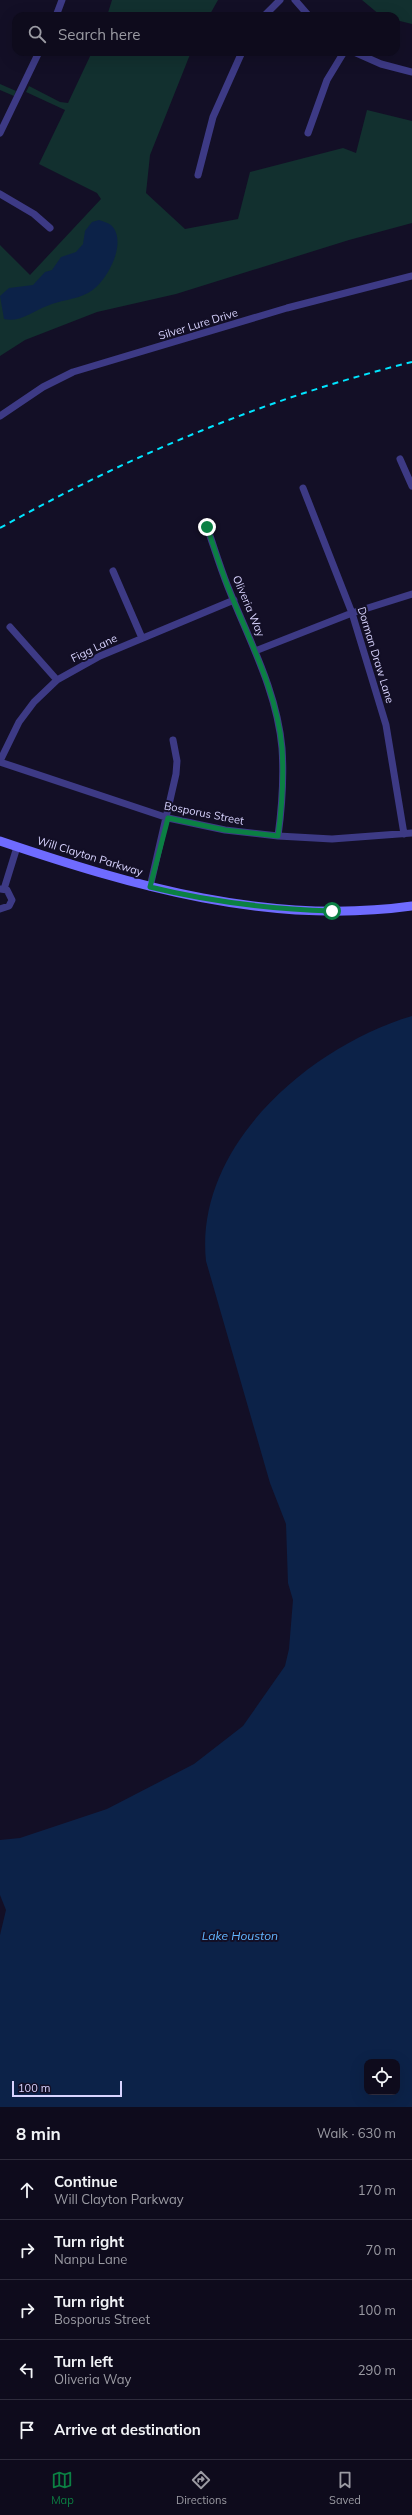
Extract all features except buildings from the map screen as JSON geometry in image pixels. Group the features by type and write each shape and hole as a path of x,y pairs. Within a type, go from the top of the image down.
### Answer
{"street":[{"path":"58,12 62,0"},
{"path":"268,12 280,0"},
{"path":"295,0 306,12"},
{"path":"0,133 38,56"},
{"path":"198,174 213,118 240,56"},
{"path":"308,133 327,80 342,56"},
{"path":"363,56 381,64 412,72"},
{"path":"0,194 34,214 50,228"},
{"name":"Silver Lure Drive","path":"0,416 43,387 78,370 287,308 412,276"},
{"path":"400,459 412,486"},
{"name":"Dorman Draw Lane","path":"303,488 352,613 386,725 404,834"},
{"name":"Oliveria Way","path":"207,527 234,600 267,679 276,711 282,747 284,794 278,836"},
{"path":"113,571 142,638"},
{"path":"255,651 352,613 412,594"},
{"name":"Figg Lane","path":"0,761 23,717 34,702 57,680 82,665 142,638 234,600"},
{"path":"10,627 57,680"},
{"path":"150,887 168,818 176,774 177,761 173,740"},
{"name":"Bosporus Street","path":"0,761 168,818 225,830 278,836 332,839 412,833"},
{"name":"Will Clayton Parkway","path":"0,841 150,887 207,900 288,910 363,910 412,906"},
{"path":"0,909 6,908 11,903 10,893 2,889 17,847"}],"green space":[{"path":"112,0 218,0 211,12 108,12"},
{"path":"362,0 412,0 412,24 400,21 400,12 376,12"},
{"path":"90,56 189,56 150,155 146,193 185,229 238,219 250,172 343,148 356,153 367,110 412,121 412,223 349,240 176,294 97,312 25,340 0,356 0,245 30,275 101,199 97,193 39,164 65,110 26,92 29,86 60,102 68,103"},
{"path":"0,84 16,91 14,96 0,90"}],"water":[{"path":"99,220 111,225 116,232 118,242 113,262 102,281 88,293 73,299 52,304 21,318 10,320 4,319 0,296 9,288 33,285 45,272 52,270 61,257 76,252 83,244 85,231 92,222"},
{"name":"Lake Houston","path":"412,1016 412,2107 0,2107 0,1935 6,1910 0,1895 0,1840 20,1838 107,1809 194,1764 243,1726 285,1666 289,1649 293,1600 288,1583 286,1524 270,1483 206,1261 207,1218 219,1178 239,1140 267,1106 299,1076 336,1051 374,1030"}],"railway":[{"path":"0,528 99,476 200,431 305,393 358,376 412,362"}],"route":[{"path":"207,527 228,587 267,679 276,711 282,747 284,794 278,836 225,830 168,818 150,887 207,900 249,906 288,910 332,911"}]}
